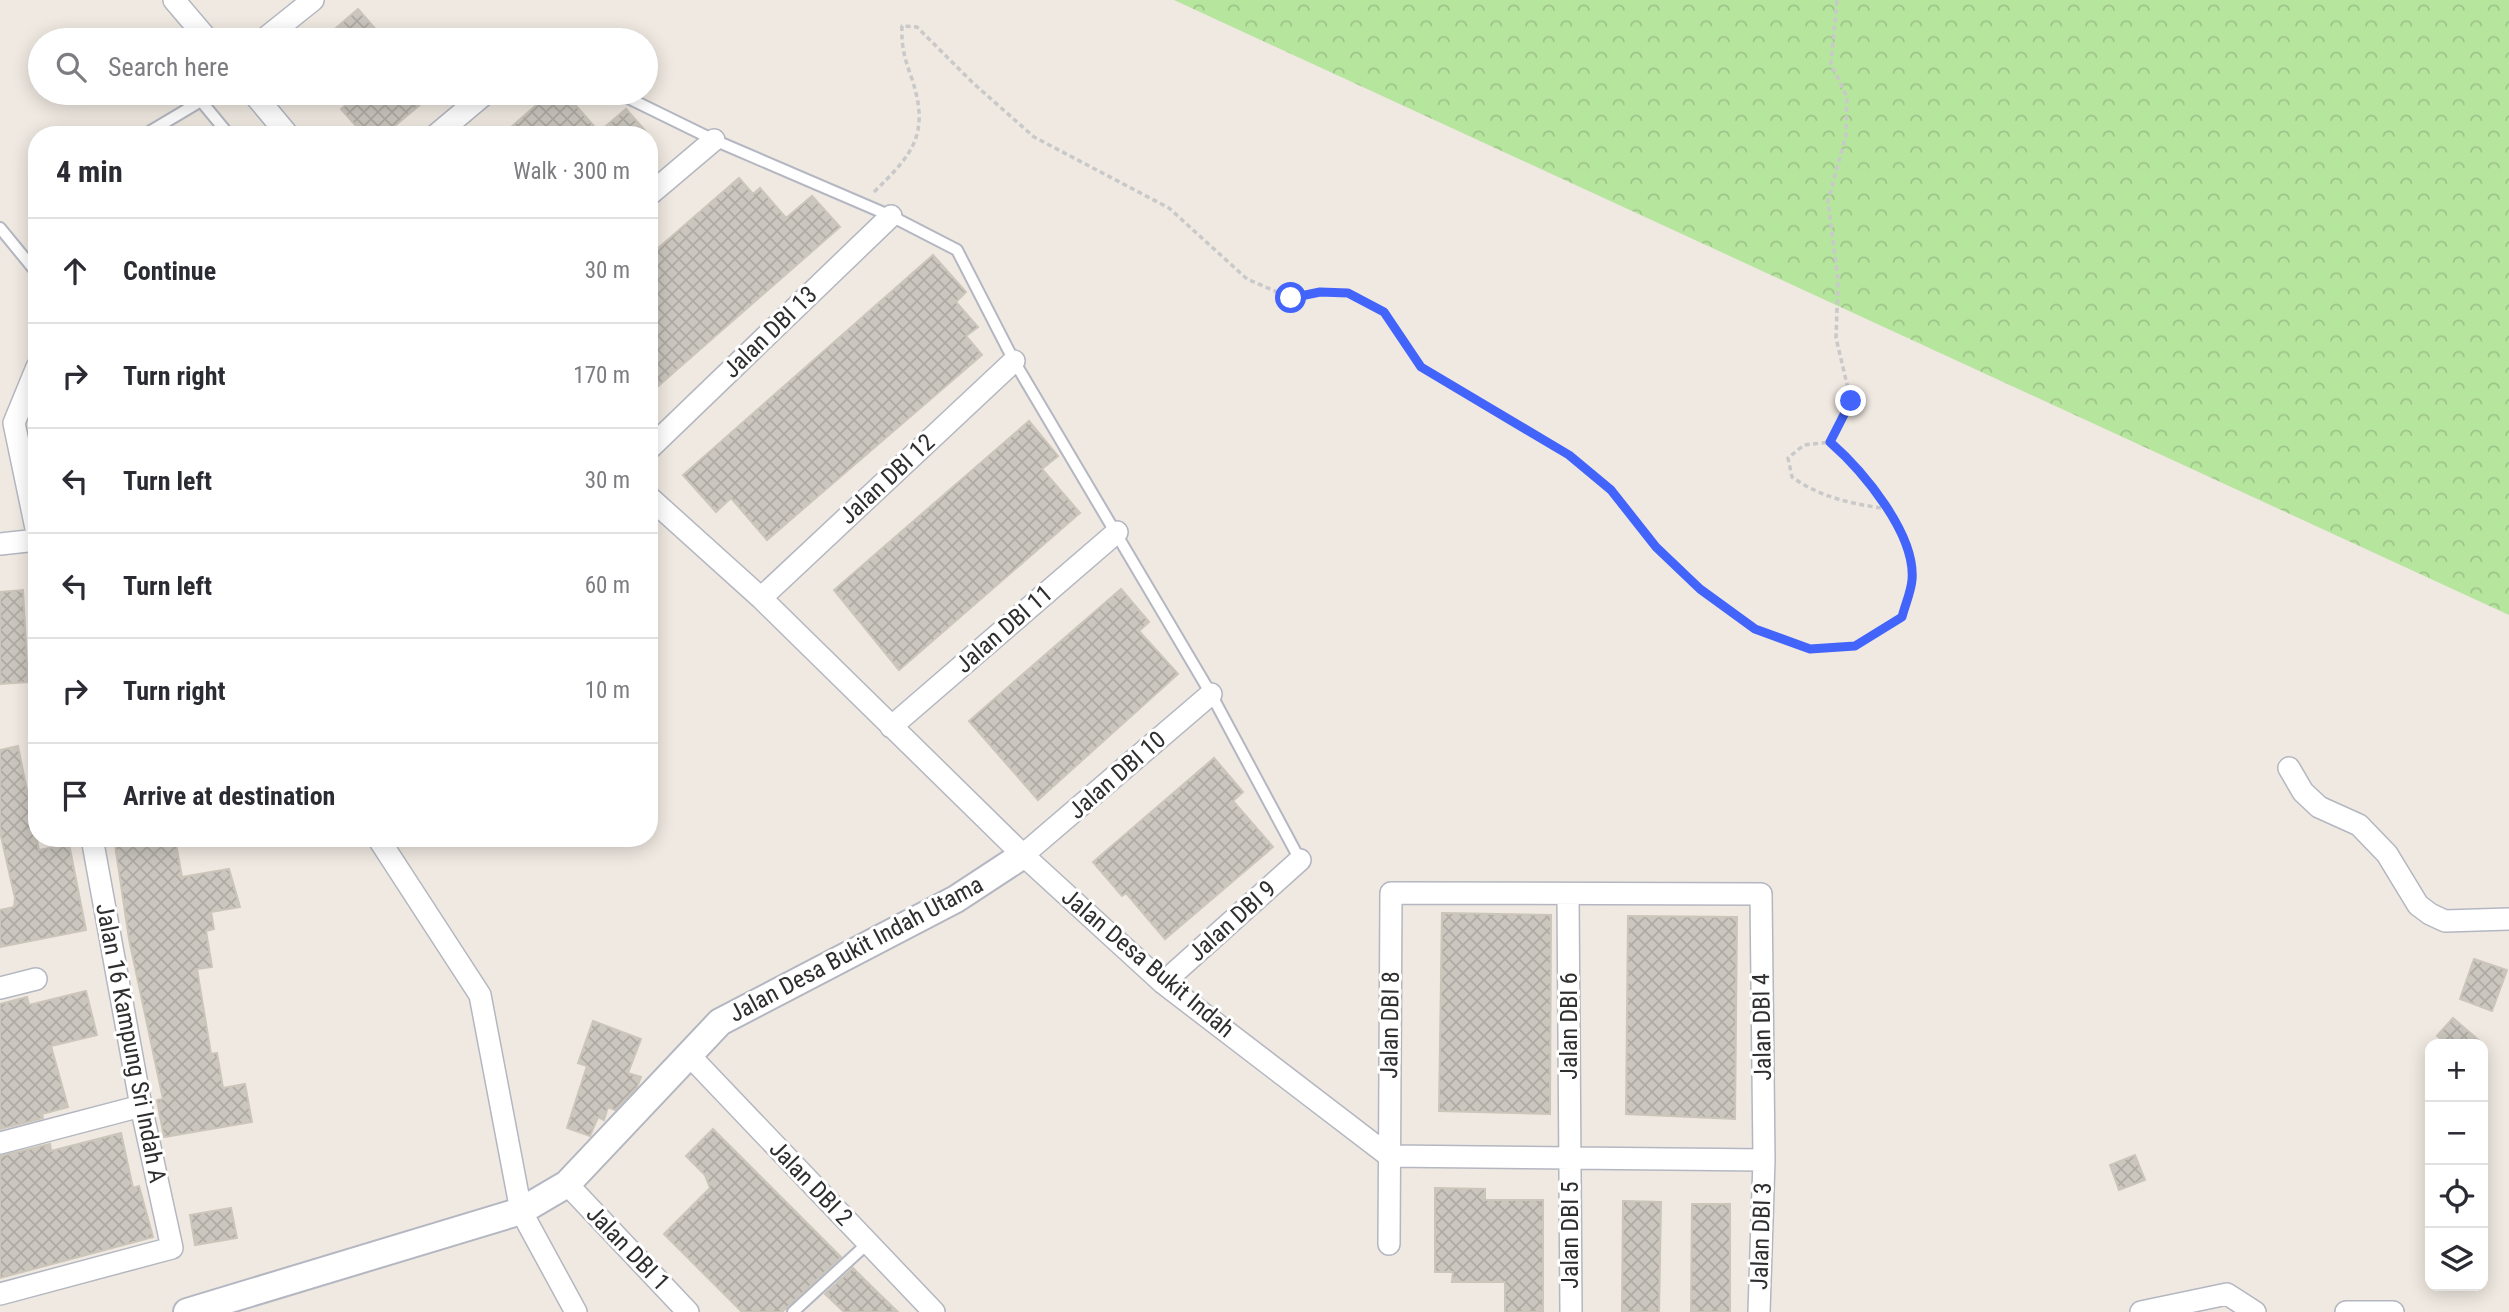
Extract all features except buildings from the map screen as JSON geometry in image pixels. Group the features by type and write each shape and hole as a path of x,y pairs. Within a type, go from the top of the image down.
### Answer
{"street":[{"path":"174,0 198,28"},
{"path":"278,28 313,0"},
{"path":"263,105 280,126"},
{"path":"447,126 472,105"},
{"path":"658,187 713,140"},
{"name":"Jalan DBI 13","path":"658,440 891,216"},
{"name":"Jalan DBI 12","path":"761,598 1013,361"},
{"path":"28,383 7,419 28,499"},
{"name":"Jalan Desa Bukit Indah","path":"658,504 761,598 1023,856 1163,983 1389,1156"},
{"name":"Jalan DBI 11","path":"891,727 1117,532"},
{"path":"0,544 28,541"},
{"name":"Jalan DBI 10","path":"1023,856 1211,694"},
{"path":"2289,768 2303,792 2319,807 2359,825 2387,854 2417,905 2430,914 2445,920 2509,919"},
{"name":"Jalan 16 Kampung Sri Indah A","path":"0,1294 172,1248 141,1106 94,847"},
{"path":"384,847 480,995 521,1211 576,1312"},
{"name":"Jalan Desa Bukit Indah Utama","path":"187,1312 521,1211 567,1184 720,1022 956,899 1023,856"},
{"name":"Jalan DBI 9","path":"1163,983 1300,860"},
{"name":"Jalan DBI 8","path":"1389,1244 1391,893 1568,894"},
{"name":"Jalan DBI 4","path":"1568,894 1761,894 1764,1160"},
{"name":"Jalan DBI 6","path":"1568,894 1569,1158"},
{"path":"0,988 36,979"},
{"name":"Jalan DBI 2","path":"689,1055 934,1312"},
{"path":"0,1143 141,1106"},
{"path":"1389,1156 1764,1160"},
{"name":"Jalan DBI 5","path":"1569,1158 1571,1312"},
{"name":"Jalan DBI 3","path":"1759,1312 1764,1160"},
{"name":"Jalan DBI 1","path":"567,1184 688,1312"},
{"path":"2141,1312 2227,1294 2255,1312"},
{"path":"2346,1312 2393,1312"}],"lane":[{"path":"159,126 194,105"},
{"path":"204,105 222,126"},
{"path":"642,105 713,140 891,216 957,250 1013,361 1211,694 1300,860"},
{"path":"0,228 28,263"},
{"path":"793,1312 868,1243"}],"path":[{"path":"1830,442 1851,401 1836,338 1838,280 1828,201 1846,135 1847,97 1831,64 1837,0"},
{"path":"862,204 898,169 921,129 918,99 901,45 902,26 916,27 972,83 1034,137 1169,208 1247,279 1291,298 1320,292 1348,293 1384,312 1421,367 1569,455 1611,490 1656,547 1700,589 1755,629 1810,649 1855,646 1902,617 1912,581 1911,557 1888,509 1854,463 1830,442 1804,445 1788,458 1792,477 1809,489 1843,502 1888,509"}],"green space":[{"path":"1174,0 2509,0 2509,615"}],"route":[{"path":"1291,298 1320,292 1348,293 1384,312 1421,367 1474,401 1516,422 1569,455 1611,490 1656,547 1700,589 1755,629 1810,649 1855,646 1902,617 1912,581 1911,557 1888,509 1854,463 1830,442 1851,401"}]}
